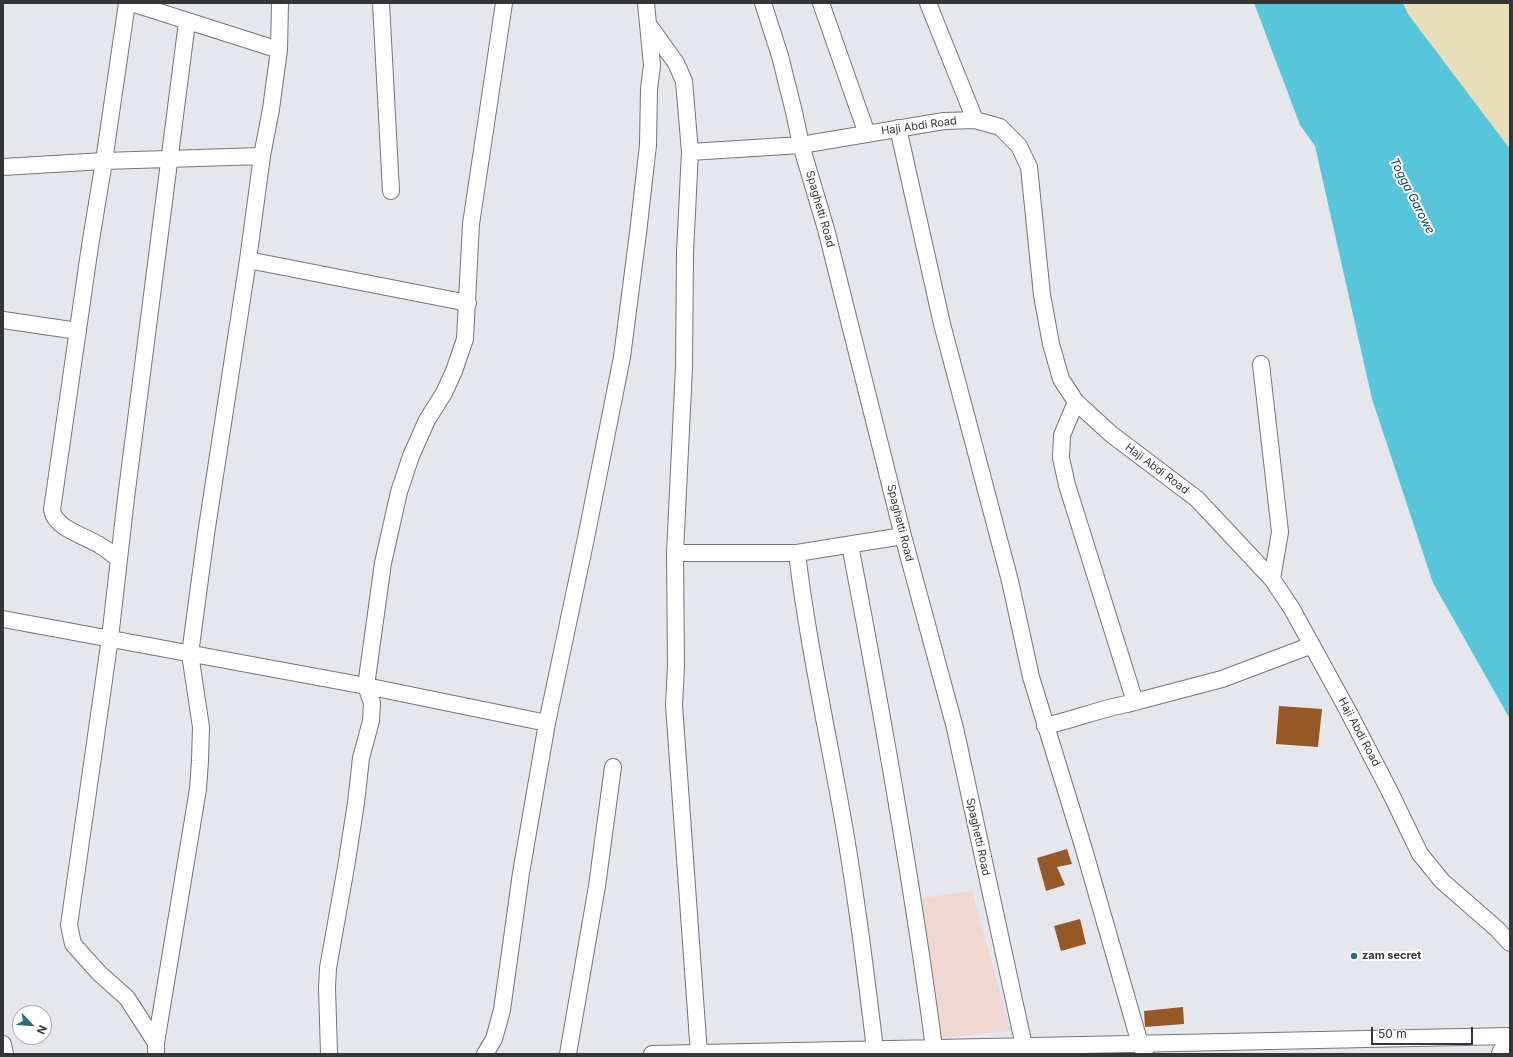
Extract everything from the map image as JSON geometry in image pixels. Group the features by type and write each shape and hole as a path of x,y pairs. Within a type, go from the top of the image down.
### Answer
{"main road":[{"path":"1504,1054 1510,1041"}],"street":[{"path":"119,559 101,546 56,520 52,510 127,3"},
{"path":"130,3 279,50"},
{"path":"156,1049 198,789 201,727 190,654 206,534 248,260 262,156 271,109 279,50 280,3"},
{"path":"381,3 391,191"},
{"path":"329,1054 327,987 328,968 352,832 362,758 371,721 372,703 366,686 383,564 399,492 411,456 427,420 444,393 454,371 465,339 471,224 504,3"},
{"path":"485,1054 494,1039 502,1010 521,873 547,722 586,538 623,349 648,145 649,89 652,65 646,3"},
{"name":"Spaghetti Road","path":"763,3 782,63 801,146 826,229 903,536 955,728 1024,1046"},
{"path":"821,3 867,134"},
{"path":"928,3 975,120"},
{"path":"156,1049 127,998 100,973 74,944 69,925 110,638 187,22"},
{"path":"648,24 673,58 683,76 690,152 685,252 684,367 674,553 676,666 674,705 699,1053"},
{"name":"Haji Abdi Road","path":"690,152 801,146 944,121 975,120 1000,127 1019,146 1029,167 1042,295 1051,344 1061,380 1076,402 1111,434 1197,499 1272,579 1292,609 1312,644 1374,760 1420,854 1442,881 1497,929 1510,943"},
{"path":"898,128 942,324 1010,581 1031,677 1143,1049"},
{"path":"3,167 169,158 262,156"},
{"path":"248,260 468,303"},
{"path":"3,320 78,330"},
{"path":"1261,364 1280,532 1272,579"},
{"path":"1076,402 1062,435 1061,458 1067,484 1135,702"},
{"path":"674,553 797,552 903,536"},
{"path":"850,545 874,665 906,851 934,1048"},
{"path":"797,552 802,594 841,806 875,1049"},
{"path":"3,619 366,686 547,722"},
{"path":"1046,726 1061,723 1112,707 1189,689 1229,677 1312,644"},
{"path":"568,1054 597,886 613,767"},
{"path":"652,1054 1024,1046 1143,1049 1258,1048 1510,1036"},
{"path":"3,1044 5,1054"}],"shaded area":[{"path":"972,891 1011,1031 936,1038 915,899"}],"sand":[{"path":"1403,3 1510,3 1510,149 1408,14"}],"water":[{"name":"Togga Garowe","path":"1254,3 1403,3 1408,14 1510,149 1510,719 1433,583 1372,399 1315,146 1300,125"}],"building":[{"path":"1279,706 1322,709 1318,747 1276,744"},
{"path":"1067,849 1072,864 1057,867 1065,885 1046,891 1037,858"},
{"path":"1080,919 1086,944 1061,951 1054,926"},
{"path":"1183,1007 1184,1024 1145,1027 1144,1011"}],"place":[{"name":"zam secret","path":"1354,956"}]}
